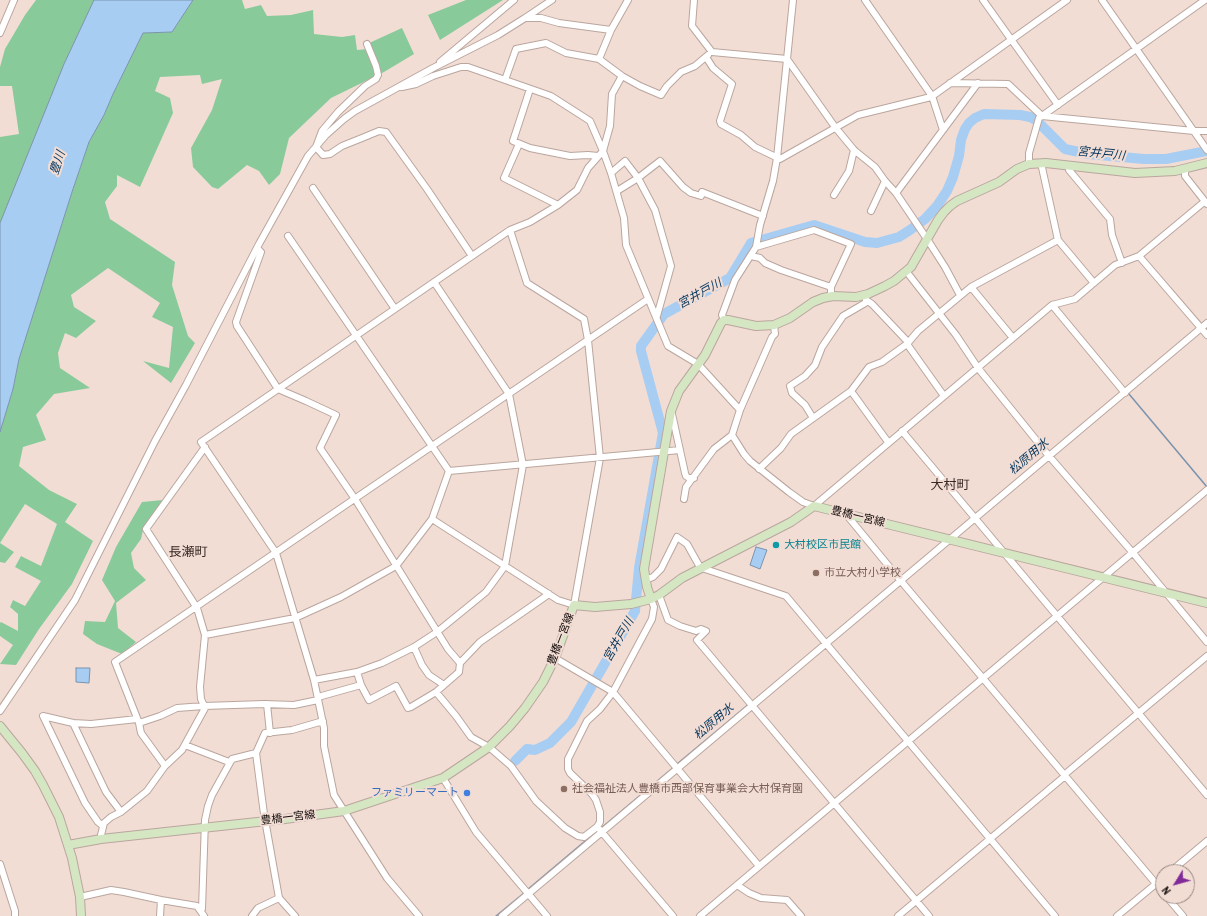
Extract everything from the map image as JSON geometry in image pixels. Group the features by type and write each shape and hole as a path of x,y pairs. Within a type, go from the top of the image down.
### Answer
{"main road":[{"path":"651,598 645,580 644,569 661,452 671,411 679,392 709,348 718,326 724,320 756,326 774,325 790,318 813,302 831,296 865,299 868,294 894,281 911,267 944,212 957,201 994,185 1017,169 1029,164 1041,163 1135,173 1156,173 1185,169 1207,163"},
{"name":"豊橋一宮線","path":"68,845 101,839 344,811 443,778 489,747 525,708 543,682 556,658 574,605 595,607 631,604 659,595 682,578 791,522 814,506 1207,603"},
{"path":"0,726 22,753 44,785 59,817 68,845 80,897 81,916"}],"street":[{"path":"0,33 14,0"},
{"path":"433,68 514,0"},
{"path":"0,711 75,600 155,441 257,248 308,156 326,136 355,111 433,68 498,35 552,0"},
{"path":"599,59 611,30 628,0"},
{"path":"694,0 692,26 712,52"},
{"path":"724,320 722,315 735,280 756,246 773,181 777,158 793,0"},
{"path":"865,0 932,96 943,130"},
{"path":"983,0 1058,104"},
{"path":"706,57 713,68 732,84 720,121 721,124 741,135 755,147 780,159 858,115 932,96 1067,0"},
{"path":"1102,0 1207,149"},
{"path":"1029,164 1029,153 1040,117 1205,0"},
{"path":"525,18 541,18 559,23 611,30"},
{"path":"505,80 516,49 546,43 566,53 599,59 622,76 661,95 667,86 682,72 695,66 712,52 787,59 835,127 854,150 874,167 896,193 945,267 960,295"},
{"path":"316,147 322,131 338,112 366,86 376,79 378,75 367,44"},
{"path":"397,88 416,84 433,76 461,67 468,67 551,96 590,121 603,151 617,191 624,218 626,245 668,346 698,364 740,410"},
{"path":"419,916 387,878 334,795 324,746 323,722 314,680 276,553 201,442 510,230 530,222 558,205 577,190 588,168 603,151 610,126 612,94 622,76"},
{"path":"950,83 1008,84 1040,117 1207,131"},
{"path":"896,193 978,83"},
{"path":"530,89 513,141 519,144 570,156 598,156"},
{"path":"316,147 323,155 330,154 342,146 379,131 386,132 472,256"},
{"path":"519,144 504,178 558,205"},
{"path":"834,195 849,171 850,161 854,150"},
{"path":"611,173 625,161 638,178 655,210 671,266 657,318"},
{"path":"617,191 638,178 660,161 683,187 691,193 701,196 702,192 763,216"},
{"path":"1041,163 1058,240 1094,283"},
{"path":"1069,166 1069,170 1110,219 1112,235 1122,263"},
{"path":"732,434 744,454 759,469 803,502 814,506 1052,305 1075,299 1115,265 1139,256 1206,203 1185,176 1185,169"},
{"path":"871,211 885,181"},
{"path":"313,188 396,309"},
{"path":"432,519 558,600 574,605 600,458 588,340 584,318 527,283 510,230"},
{"path":"756,246 814,230 851,244 831,287 831,296"},
{"path":"288,236 449,471"},
{"path":"759,469 781,448 791,434 851,391 869,367 882,362 907,343 918,331 971,286 1058,240"},
{"path":"257,248 261,252 236,322 237,326 278,389 336,416 320,448 355,499 448,649 460,663"},
{"path":"751,256 760,258 765,263 781,270 831,287"},
{"path":"1139,256 1207,335"},
{"path":"906,271 938,314 956,335 978,368 1048,454 1207,642"},
{"path":"314,680 357,672 382,663 414,647 437,632 486,592 505,566 523,465 509,394 434,282"},
{"path":"971,286 1013,338"},
{"path":"166,766 141,733 116,662 648,299"},
{"path":"813,418 805,405 792,393 790,386 805,376 815,365 822,347 843,316 865,299 872,304 907,343 944,396"},
{"path":"1052,305 1125,393"},
{"path":"502,916 527,892 600,830 899,580 950,540 973,517 1048,454 1125,393 1207,323"},
{"path":"684,499 686,486 694,478 714,449 732,434 740,410 772,337 775,334 774,325"},
{"path":"851,391 888,442"},
{"path":"671,411 686,476 689,478 694,478"},
{"path":"902,431 973,517 1058,615 1207,795"},
{"path":"101,839 100,835 103,826 111,817 121,812 147,792 166,766 182,750 205,708 201,699 200,687 205,635 197,608 146,529 205,447"},
{"path":"449,471 680,450"},
{"path":"205,635 295,618 341,596 396,566 432,519 449,471"},
{"path":"700,916 1207,490"},
{"path":"845,513 899,580 1155,883"},
{"path":"645,580 653,577 660,569 677,537 687,544 702,568 786,596 1055,916"},
{"path":"357,672 361,685 369,700 396,686 408,708 436,692 459,672 460,663 480,642 549,594"},
{"path":"659,595 668,620 696,631 701,629 706,631 697,640 929,916"},
{"path":"651,598 654,607 652,619 613,692 600,709 587,721 568,759 567,764 570,773 592,794 596,800 600,818 600,830 673,916"},
{"path":"414,647 429,676 444,685"},
{"path":"898,916 1207,656"},
{"path":"556,658 613,692 759,866"},
{"path":"103,826 98,822 85,803 43,716 73,724 138,721 160,716 177,708 268,704 294,705 361,685"},
{"path":"436,692 471,737 489,747 511,766 536,801 565,828 578,836 584,837 600,830"},
{"path":"268,704 270,733"},
{"path":"295,916 279,898 265,821 256,753 265,733 292,730 323,722"},
{"path":"73,724 106,792 121,812"},
{"path":"185,745 229,762"},
{"path":"202,913 205,820 210,801 229,762 232,759 256,753"},
{"path":"443,778 476,832 547,916"},
{"path":"1180,864 1207,841"},
{"path":"0,864 15,911 14,916"},
{"path":"737,885 749,893 761,898 788,900 801,916"},
{"path":"1117,916 1155,885"},
{"path":"80,897 111,890 197,906 202,913"},
{"path":"252,916 258,908 279,898"},
{"path":"160,916 161,900"},
{"path":"1172,904 1178,913 1183,916"}],"green space":[{"path":"36,0 94,0 64,64 0,223 0,137 19,134 12,86 0,86 0,67 5,49 25,15"},
{"path":"193,0 242,0 245,9 261,5 267,16 291,15 313,10 314,34 342,37 355,35 357,50 368,49 367,44 402,28 414,54 384,72 331,98 289,138 280,174 269,185 259,171 247,165 218,189 212,187 193,167 191,148 212,110 222,79 202,84 200,75 160,77 155,91 170,98 173,113 140,187 117,175 117,186 105,202 110,219 175,262 172,285 188,336 195,343 171,383 143,361 169,368 173,327 152,317 160,303 108,268 71,295 74,307 96,321 76,338 65,333 58,353 60,368 90,388 54,394 36,415 46,440 23,447 19,466 49,490 77,504 65,522 93,541 72,584 39,629 16,665 0,664 13,645 0,636 0,623 1,622 18,631 18,614 10,607 13,600 25,606 41,581 15,567 21,556 41,566 57,524 25,504 0,543 0,432 13,389 19,359 89,142 104,115 143,33 172,32"},
{"path":"466,0 503,0 440,40 428,15"},
{"path":"163,500 143,530 141,539 131,553 134,568 146,580 116,603 118,628 136,642 122,654 97,644 83,634 85,621 105,622 115,601 102,580 116,547 142,502"},
{"path":"0,543 14,552 5,563 0,562"}],"water":[{"name":"豊川","path":"94,0 193,0 172,32 143,33 104,115 89,142 19,359 13,389 0,432 0,223 64,64"},
{"path":"756,547 767,550 760,569 750,565"},
{"path":"76,668 90,668 89,683 76,682"}],"waterway":[{"name":"宮井戸川","path":"515,761 527,749 535,750 550,743 571,722 635,611 639,568 663,433 641,351 641,346 664,314 730,278 751,243 814,225 865,242 877,243 899,237 925,219 937,206 947,191 953,177 959,156 961,140 965,129 975,118 984,114 1020,115 1030,117 1036,120 1065,149 1088,154 1144,159 1166,159 1207,151"},
{"path":"1129,394 1207,487"},
{"name":"松原用水","path":"752,702 811,653"},
{"name":"松原用水","path":"677,764 749,704"},
{"name":"松原用水","path":"600,829 674,767"},
{"name":"松原用水","path":"527,890 597,831"},
{"name":"松原用水","path":"496,916 524,893"}],"place":[{"name":"大村校区市民館","path":"776,545"},
{"name":"市立大村小学校","path":"816,573"},
{"name":"社会福祉法人豊橋市西部保育事業会大村保育園","path":"564,789"},
{"name":"ファミリーマート","path":"467,793"}],"district":[{"name":"大村町","path":"950,486"},
{"name":"長瀬町","path":"188,553"}]}
